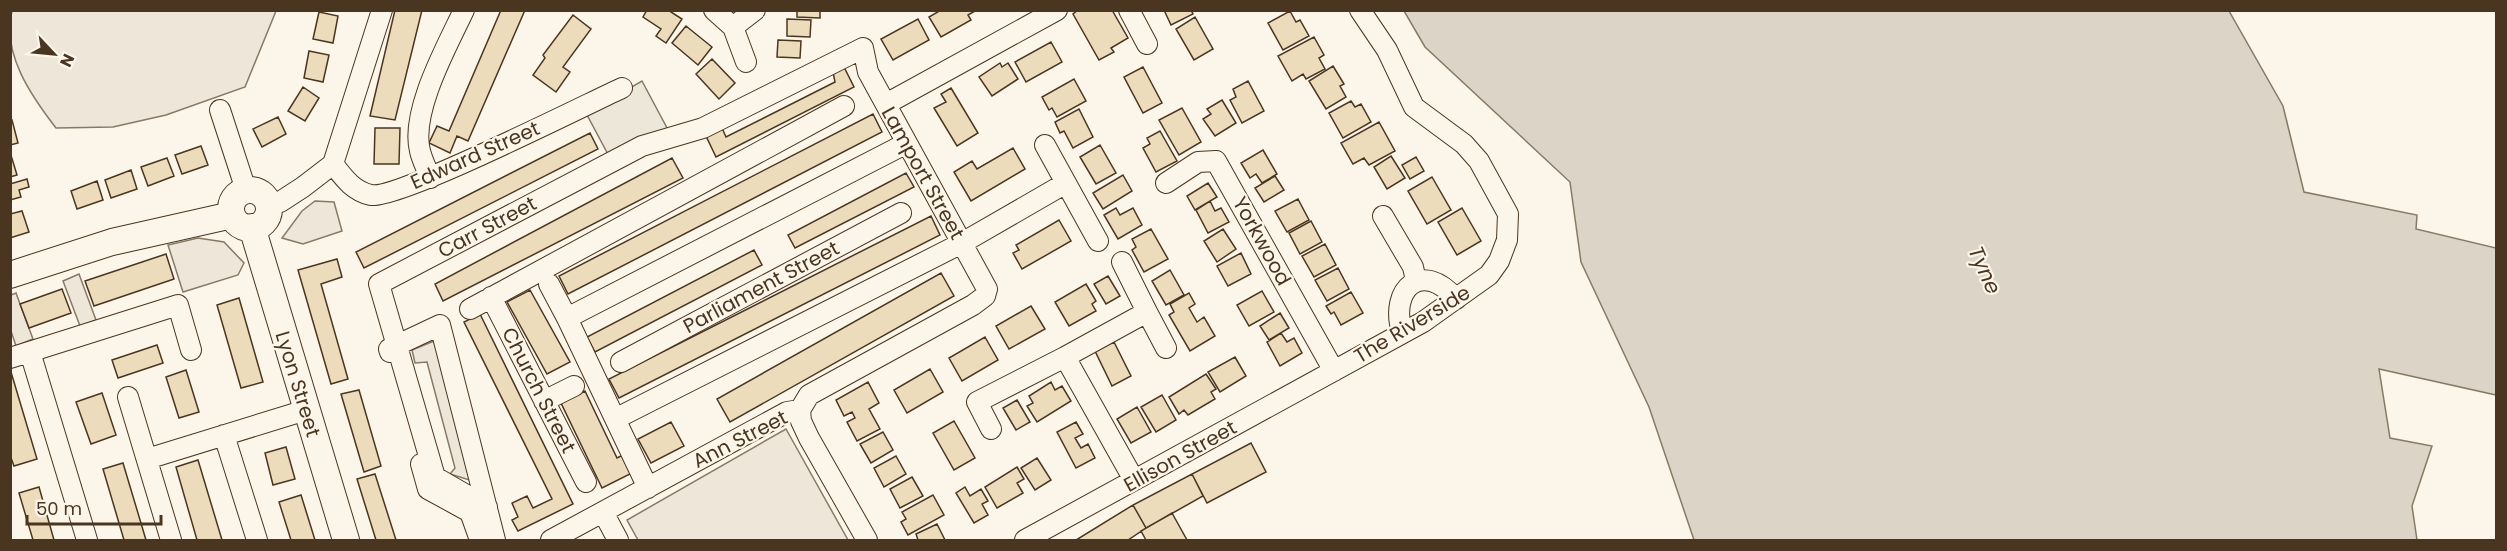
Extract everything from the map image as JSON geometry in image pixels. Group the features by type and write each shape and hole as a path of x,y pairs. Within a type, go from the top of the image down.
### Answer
{"main road":[{"path":"10,275 112,242 242,221 263,222 267,216 268,205 261,194 246,190 236,196 232,202 242,221"},
{"name":"Lyon Street","path":"242,221 306,410 346,540"}],"street":[{"path":"268,205 280,202 333,164 382,10"},
{"path":"430,177 419,150 419,131 424,104 430,84 464,10"},
{"path":"714,10 733,27 746,62"},
{"path":"733,27 755,10"},
{"path":"886,104 1057,10"},
{"path":"1130,10 1147,44"},
{"name":"The Riverside","path":"1334,370 1423,322 1489,275 1499,261 1507,240 1508,214 1479,161 1464,144 1414,107 1387,50 1360,10"},
{"name":"Lamport Street","path":"863,48 868,72 987,290 985,296"},
{"name":"Carr Street","path":"480,540 470,512 428,489 389,349 397,344 379,284 642,146 703,128 863,48"},
{"name":"Edward Street","path":"333,164 352,188 373,196 412,186 622,88"},
{"path":"470,309 844,106"},
{"path":"220,110 246,190"},
{"path":"567,318 907,143"},
{"path":"1045,145 1098,241"},
{"name":"Yorkwood","path":"1166,183 1198,162 1216,161 1334,370"},
{"path":"615,418 962,243 1065,183"},
{"name":"Parliament Street","path":"621,362 901,213"},
{"path":"1383,216 1413,267 1416,281"},
{"path":"1122,262 1166,348"},
{"path":"1402,332 1398,320 1398,306 1404,293 1416,281 1425,279 1438,282 1456,299"},
{"path":"549,284 648,488"},
{"name":"Ann Street","path":"551,540 787,412 800,410 809,395 973,305 985,296"},
{"name":"Church Street","path":"491,297 586,482"},
{"path":"10,358 178,305 191,350"},
{"path":"991,429 977,402 1147,312"},
{"path":"487,507 435,477 397,344 440,325 487,507 495,540"},
{"path":"30,352 87,540"},
{"path":"1065,357 1134,480"},
{"name":"Ellison Street","path":"1025,540 1334,370"},
{"path":"544,401 574,386"},
{"path":"128,397 171,540"},
{"path":"147,459 306,410"},
{"path":"800,410 801,421 809,438 867,540"},
{"path":"224,435 257,540"},
{"path":"603,512 618,540"}],"shaded area":[{"path":"12,10 276,11 245,87 166,115 113,127 56,128 37,103 15,58 10,27"},
{"path":"642,81 667,128 610,158 586,113"},
{"path":"315,201 334,202 342,231 303,244 282,238 302,211"},
{"path":"198,238 224,242 244,263 238,275 183,292 168,245"},
{"path":"79,274 96,320 80,326 63,281"},
{"path":"16,293 33,339 16,346 11,331 11,295"},
{"path":"434,341 439,346 476,482 450,474 455,468 427,362 415,363 412,350"},
{"path":"786,429 848,540 638,540 627,520"}],"water":[{"name":"Tyne","path":"1404,11 2229,11 2283,106 2304,192 2417,215 2416,229 2496,248 2496,395 2379,369 2390,438 2432,446 2412,506 2417,540 1694,540 1649,407 1581,262 1570,182 1425,47"}],"building":[{"path":"395,10 422,10 395,120 370,116"},
{"path":"501,10 525,10 468,141 457,136 450,153 429,143 437,126 449,131"},
{"path":"647,10 668,10 682,19 666,43 656,36 661,29 643,17"},
{"path":"797,10 820,10 820,18 797,17"},
{"path":"941,10 975,11 968,15 971,20 941,37 929,17"},
{"path":"1078,10 1112,10 1128,38 1111,48 1114,52 1099,60 1073,14"},
{"path":"1164,10 1191,10 1193,14 1171,25"},
{"path":"1290,11 1296,22 1300,20 1309,36 1283,50 1268,23"},
{"path":"319,12 338,16 333,43 313,39"},
{"path":"573,15 591,29 563,67 570,72 556,92 533,75 545,58 543,55"},
{"path":"1195,17 1213,49 1194,60 1176,29"},
{"path":"787,19 811,20 810,37 787,36"},
{"path":"918,19 929,40 893,60 881,39"},
{"path":"686,26 712,47 698,65 672,43"},
{"path":"1314,37 1324,55 1319,58 1325,69 1306,79 1303,74 1292,81 1278,56"},
{"path":"778,40 801,41 800,58 777,57"},
{"path":"1051,42 1062,62 1026,82 1015,62"},
{"path":"309,51 329,55 323,82 304,78"},
{"path":"712,59 735,83 719,99 696,74"},
{"path":"1000,63 1002,67 1008,63 1018,79 992,96 979,77"},
{"path":"1333,66 1344,84 1340,86 1346,97 1326,109 1309,81"},
{"path":"844,67 854,87 716,157 706,136 722,128 726,137 835,82 833,72"},
{"path":"1143,67 1162,103 1143,113 1124,77"},
{"path":"1074,79 1086,101 1057,117 1052,108 1049,110 1042,97"},
{"path":"1248,81 1264,111 1242,123 1230,100 1236,97 1233,89"},
{"path":"303,87 319,98 305,121 288,111"},
{"path":"951,88 978,133 957,146 934,108 946,102 941,94"},
{"path":"1222,100 1236,123 1215,136 1203,119 1211,114 1207,109"},
{"path":"1351,101 1355,107 1361,104 1371,122 1343,138 1329,113"},
{"path":"1182,108 1201,142 1179,155 1159,120"},
{"path":"1079,109 1093,137 1073,148 1064,131 1060,133 1055,122"},
{"path":"873,114 882,132 568,294 559,276"},
{"path":"278,117 286,134 262,147 253,129"},
{"path":"12,120 18,143 10,145 10,121"},
{"path":"1379,122 1395,151 1369,165 1364,158 1353,164 1341,143"},
{"path":"375,128 400,128 399,164 374,164"},
{"path":"1160,131 1177,161 1156,172 1143,148 1150,144 1147,138"},
{"path":"590,133 598,149 364,268 356,252"},
{"path":"1100,145 1116,173 1096,184 1080,157"},
{"path":"201,146 208,165 182,174 175,155"},
{"path":"1013,148 1025,169 971,201 954,172 972,161 977,169"},
{"path":"1263,150 1277,174 1262,183 1256,174 1250,178 1241,163"},
{"path":"10,152 17,175 10,177"},
{"path":"1391,156 1405,178 1387,189 1374,167"},
{"path":"1416,157 1424,171 1410,179 1402,165"},
{"path":"167,158 174,176 148,186 141,167"},
{"path":"672,158 683,178 443,301 435,284"},
{"path":"131,170 137,189 111,198 105,180"},
{"path":"906,173 914,187 795,248 788,235"},
{"path":"1123,175 1132,191 1103,209 1093,193"},
{"path":"1275,176 1284,190 1264,202 1255,188"},
{"path":"1432,177 1451,210 1427,224 1408,191"},
{"path":"27,179 29,187 19,190 21,197 10,200 10,184"},
{"path":"97,181 103,200 77,209 71,191"},
{"path":"1208,183 1217,197 1195,210 1187,196"},
{"path":"1298,199 1309,220 1287,232 1275,211"},
{"path":"1210,201 1215,211 1221,208 1229,222 1208,233 1196,210"},
{"path":"1116,208 1120,215 1133,208 1142,225 1118,239 1104,215"},
{"path":"1462,208 1481,241 1457,255 1438,222"},
{"path":"22,211 29,232 10,238 10,214"},
{"path":"931,216 940,235 619,398 609,379"},
{"path":"1059,220 1071,241 1022,269 1013,253 1019,250 1016,245"},
{"path":"1311,221 1322,242 1300,254 1289,233"},
{"path":"1151,229 1168,259 1144,272 1132,250 1136,247 1132,239"},
{"path":"1223,229 1236,249 1217,262 1204,241"},
{"path":"1325,244 1336,265 1314,277 1302,256"},
{"path":"754,250 762,265 595,352 587,337"},
{"path":"1241,253 1251,274 1228,286 1217,266"},
{"path":"166,254 174,279 94,306 85,281"},
{"path":"337,259 342,277 321,284 348,379 331,384 298,270"},
{"path":"1338,268 1349,289 1327,301 1315,280"},
{"path":"1170,270 1184,295 1166,305 1152,281"},
{"path":"941,273 954,296 730,422 717,399"},
{"path":"1108,276 1120,296 1106,304 1094,284"},
{"path":"1086,284 1096,301 1092,304 1096,311 1069,326 1055,302"},
{"path":"62,289 71,313 29,328 20,304"},
{"path":"530,290 570,362 547,374 507,302"},
{"path":"1262,291 1274,312 1249,326 1237,305"},
{"path":"1351,292 1363,313 1341,325 1334,312 1331,314 1326,306"},
{"path":"1189,293 1195,304 1189,308 1197,322 1204,317 1215,336 1190,351 1169,315 1174,312 1170,304"},
{"path":"239,298 263,382 241,388 217,305"},
{"path":"1031,306 1045,329 1009,349 996,326"},
{"path":"1280,313 1289,328 1269,340 1260,326"},
{"path":"480,314 573,504 518,531 512,520 518,517 512,503 527,496 533,508 552,499 464,322"},
{"path":"1281,333 1287,342 1294,338 1302,353 1280,366 1267,342"},
{"path":"985,337 998,360 962,381 949,358"},
{"path":"1114,342 1131,376 1112,386 1095,351"},
{"path":"157,345 163,363 118,378 112,360"},
{"path":"1235,357 1246,376 1220,392 1208,372"},
{"path":"930,369 943,392 907,413 894,390"},
{"path":"186,370 199,412 179,418 166,377"},
{"path":"11,372 37,459 14,466 10,455"},
{"path":"1206,374 1216,389 1211,392 1215,399 1188,415 1184,410 1179,414 1169,397"},
{"path":"868,382 879,403 869,409 880,429 857,441 847,422 855,418 852,412 844,416 836,400"},
{"path":"1051,382 1055,390 1062,386 1071,401 1037,422 1027,406 1033,403 1029,396"},
{"path":"359,390 381,466 364,472 341,394"},
{"path":"585,391 617,458 623,455 632,473 602,488 561,403"},
{"path":"102,393 116,435 91,444 76,402"},
{"path":"1162,395 1176,420 1156,432 1141,407"},
{"path":"1017,400 1030,422 1016,430 1003,408"},
{"path":"1137,407 1151,432 1131,443 1117,419"},
{"path":"954,421 975,458 954,470 933,433"},
{"path":"671,422 684,446 651,463 638,439"},
{"path":"1076,422 1083,434 1075,438 1081,448 1088,444 1095,458 1076,468 1057,432"},
{"path":"883,432 893,450 871,463 860,444"},
{"path":"1251,443 1266,472 1207,503 1192,474"},
{"path":"286,447 295,479 273,485 265,453"},
{"path":"896,456 906,474 884,487 874,468"},
{"path":"1037,458 1051,480 1035,490 1021,468"},
{"path":"198,460 222,540 197,540 176,467"},
{"path":"123,463 146,540 124,540 103,469"},
{"path":"1017,467 1024,479 1017,483 1023,493 997,508 985,487"},
{"path":"375,474 396,540 376,540 357,479"},
{"path":"1192,474 1203,496 1146,528 1133,505"},
{"path":"912,477 923,496 900,508 890,489"},
{"path":"39,487 54,540 33,540 19,493"},
{"path":"965,487 970,496 981,489 988,501 982,504 988,515 974,523 956,493"},
{"path":"301,495 315,540 291,540 279,502"},
{"path":"933,495 944,515 908,535 901,522 906,519 902,512"},
{"path":"1133,505 1146,528 1128,540 1076,540"},
{"path":"1172,513 1187,540 1146,540 1141,531"},
{"path":"937,524 945,540 918,540 916,534"}]}
